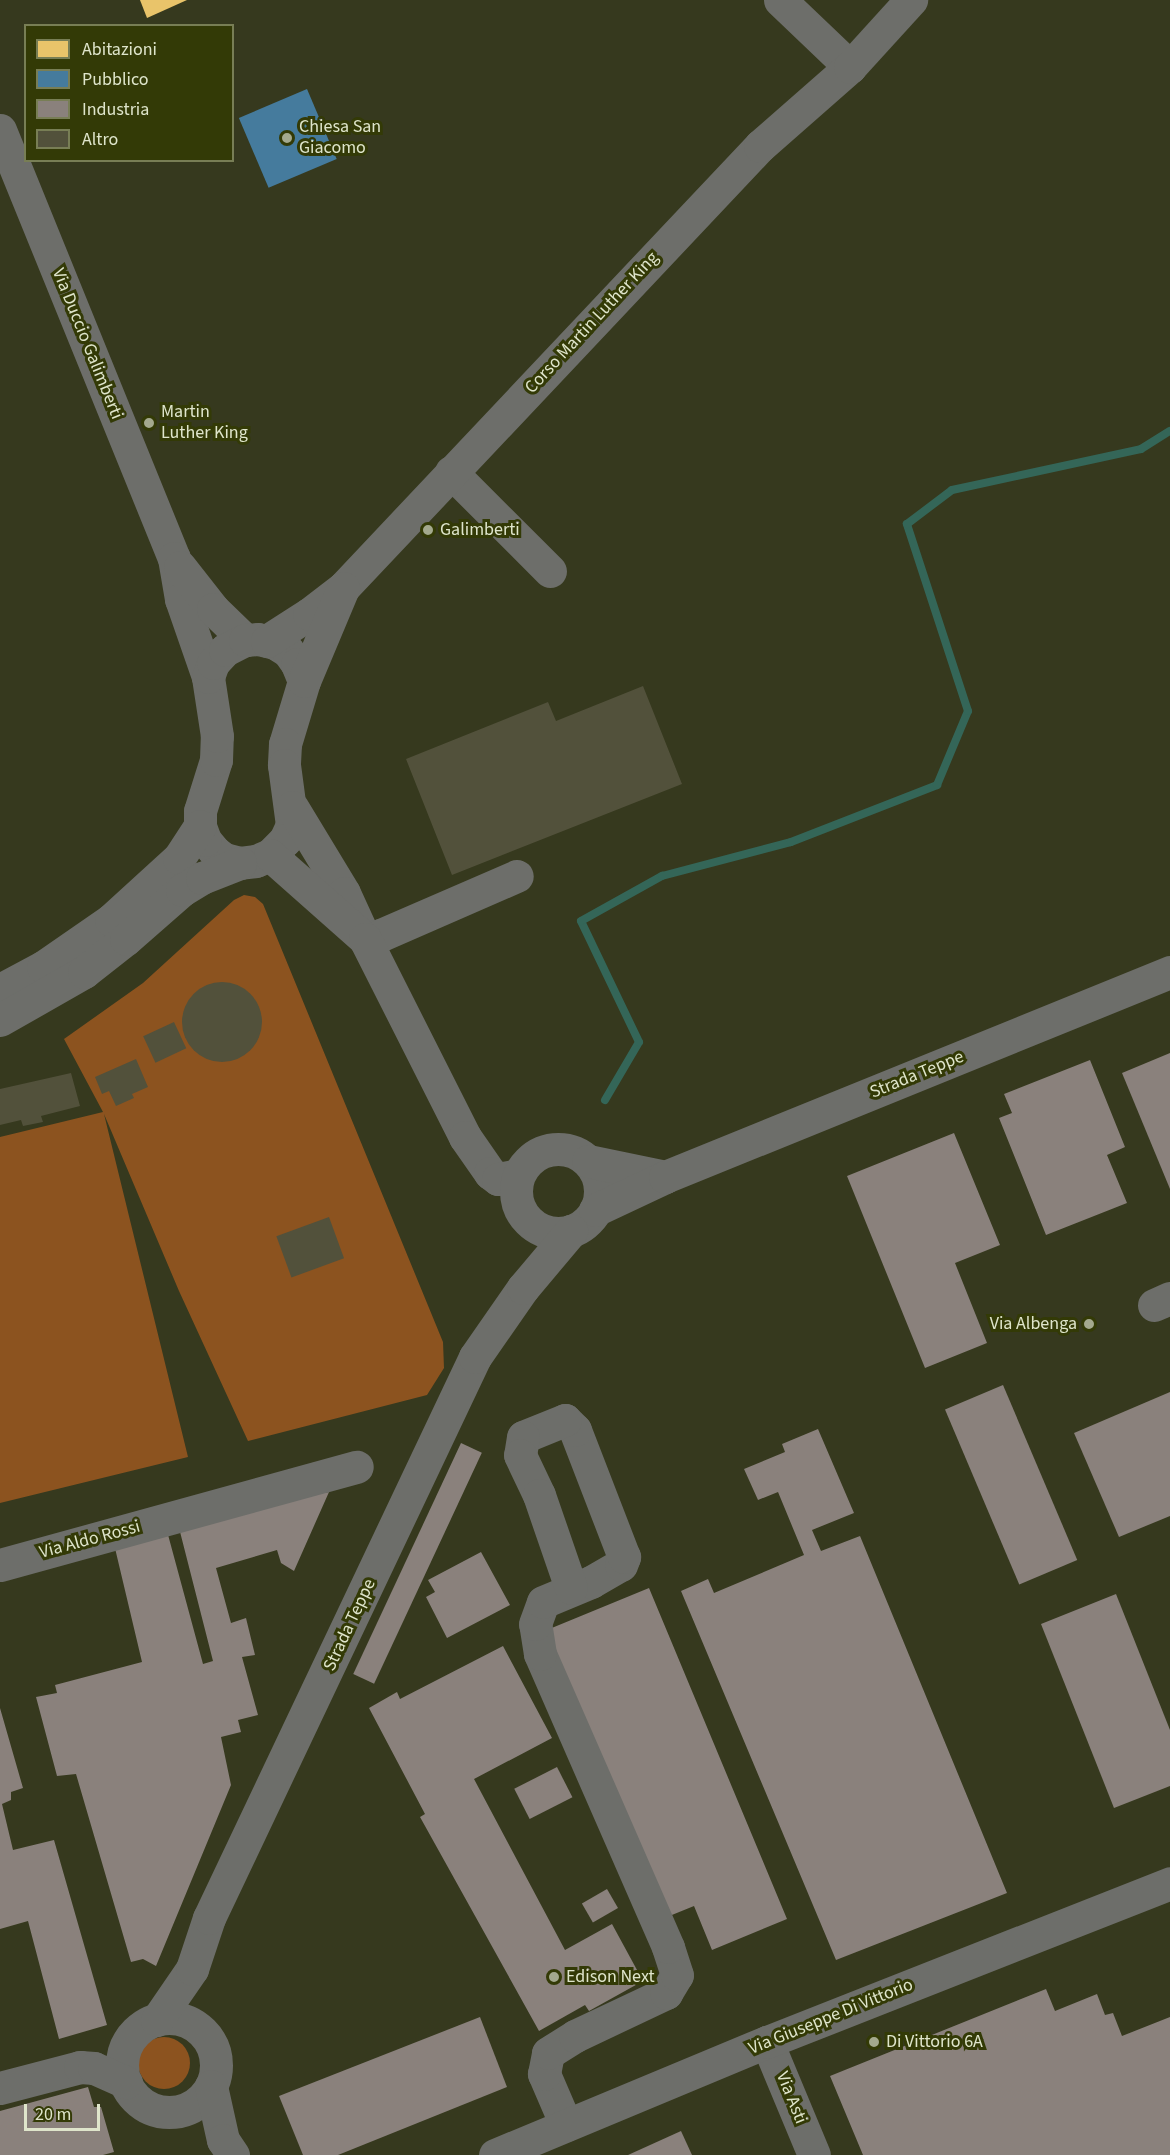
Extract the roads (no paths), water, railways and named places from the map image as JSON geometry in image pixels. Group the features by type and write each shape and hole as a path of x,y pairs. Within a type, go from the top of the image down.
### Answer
{"street":[{"path":"780,0 850,67"},
{"name":"Corso Martin Luther King","path":"208,677 213,663 225,650 256,640 309,614 343,588 760,146 850,67 911,0"},
{"name":"Via Duccio Galimberti","path":"0,132 174,558 181,599 208,677 217,736 216,760 200,812 200,826"},
{"path":"451,472 550,571"},
{"name":"Via Duccio Galimberti","path":"174,558 202,597 256,640 288,651 297,664 304,681"},
{"name":"Corso Martin Luther King","path":"292,807 284,765 285,744 304,681 343,588"},
{"path":"0,1020 84,972 182,890 202,878 255,859 285,840 292,825 292,807"},
{"path":"292,807 344,892 365,939 465,1137 490,1173 498,1179 518,1175"},
{"path":"200,826 205,840 214,852 224,859 255,859 365,939"},
{"path":"0,990 43,967 111,920 179,858 200,826"},
{"path":"365,939 381,935 517,876"},
{"name":"Strada Teppe","path":"595,1210 665,1177 1170,972"},
{"path":"523,1288 524,1217 517,1197 518,1175 531,1159 550,1150 563,1149 577,1153 588,1161 595,1172 600,1197 595,1210 581,1227 558,1233 545,1231 524,1217"},
{"path":"588,1161 665,1177"},
{"name":"Strada Teppe","path":"157,2020 192,1969 209,1918 325,1679 475,1357 523,1288 571,1231"},
{"path":"566,2126 544,2074 548,2053 575,2036 666,1994 677,1975 668,1947 540,1654 535,1624 543,1602 571,1588 591,1582 621,1565 624,1557 575,1430 565,1420 523,1437 520,1455 539,1495 571,1588"},
{"name":"Via Aldo Rossi","path":"0,1565 357,1467"},
{"name":"Via Giuseppe Di Vittorio","path":"495,2155 767,2042 1170,1883"},
{"name":"Strada Teppe","path":"192,1969 193,2025"},
{"path":"179,2019 193,2025 205,2035 213,2048 216,2062 211,2086 198,2103 183,2110 167,2112 151,2109 138,2100 122,2072 123,2056 128,2042 137,2030 157,2020 179,2019"},
{"path":"80,2067 103,2051 128,2042"},
{"name":"Via Asti","path":"767,2042 814,2155"},
{"path":"0,2088 80,2067 94,2068 126,2082"},
{"path":"211,2086 228,2148"},
{"path":"167,2112 228,2148"}],"waterway":[{"path":"605,1100 639,1042 581,921 662,876 791,842 937,785 968,711 907,524 952,490 1141,449 1170,431"}],"place":[{"name":"Chiesa San Giacomo","path":"287,138"},
{"name":"Martin Luther King","path":"149,423"},
{"name":"Galimberti","path":"428,530"},
{"name":"Via Albenga","path":"1089,1324"},
{"name":"Edison Next","path":"554,1977"},
{"name":"Di Vittorio 6A","path":"874,2042"}]}
